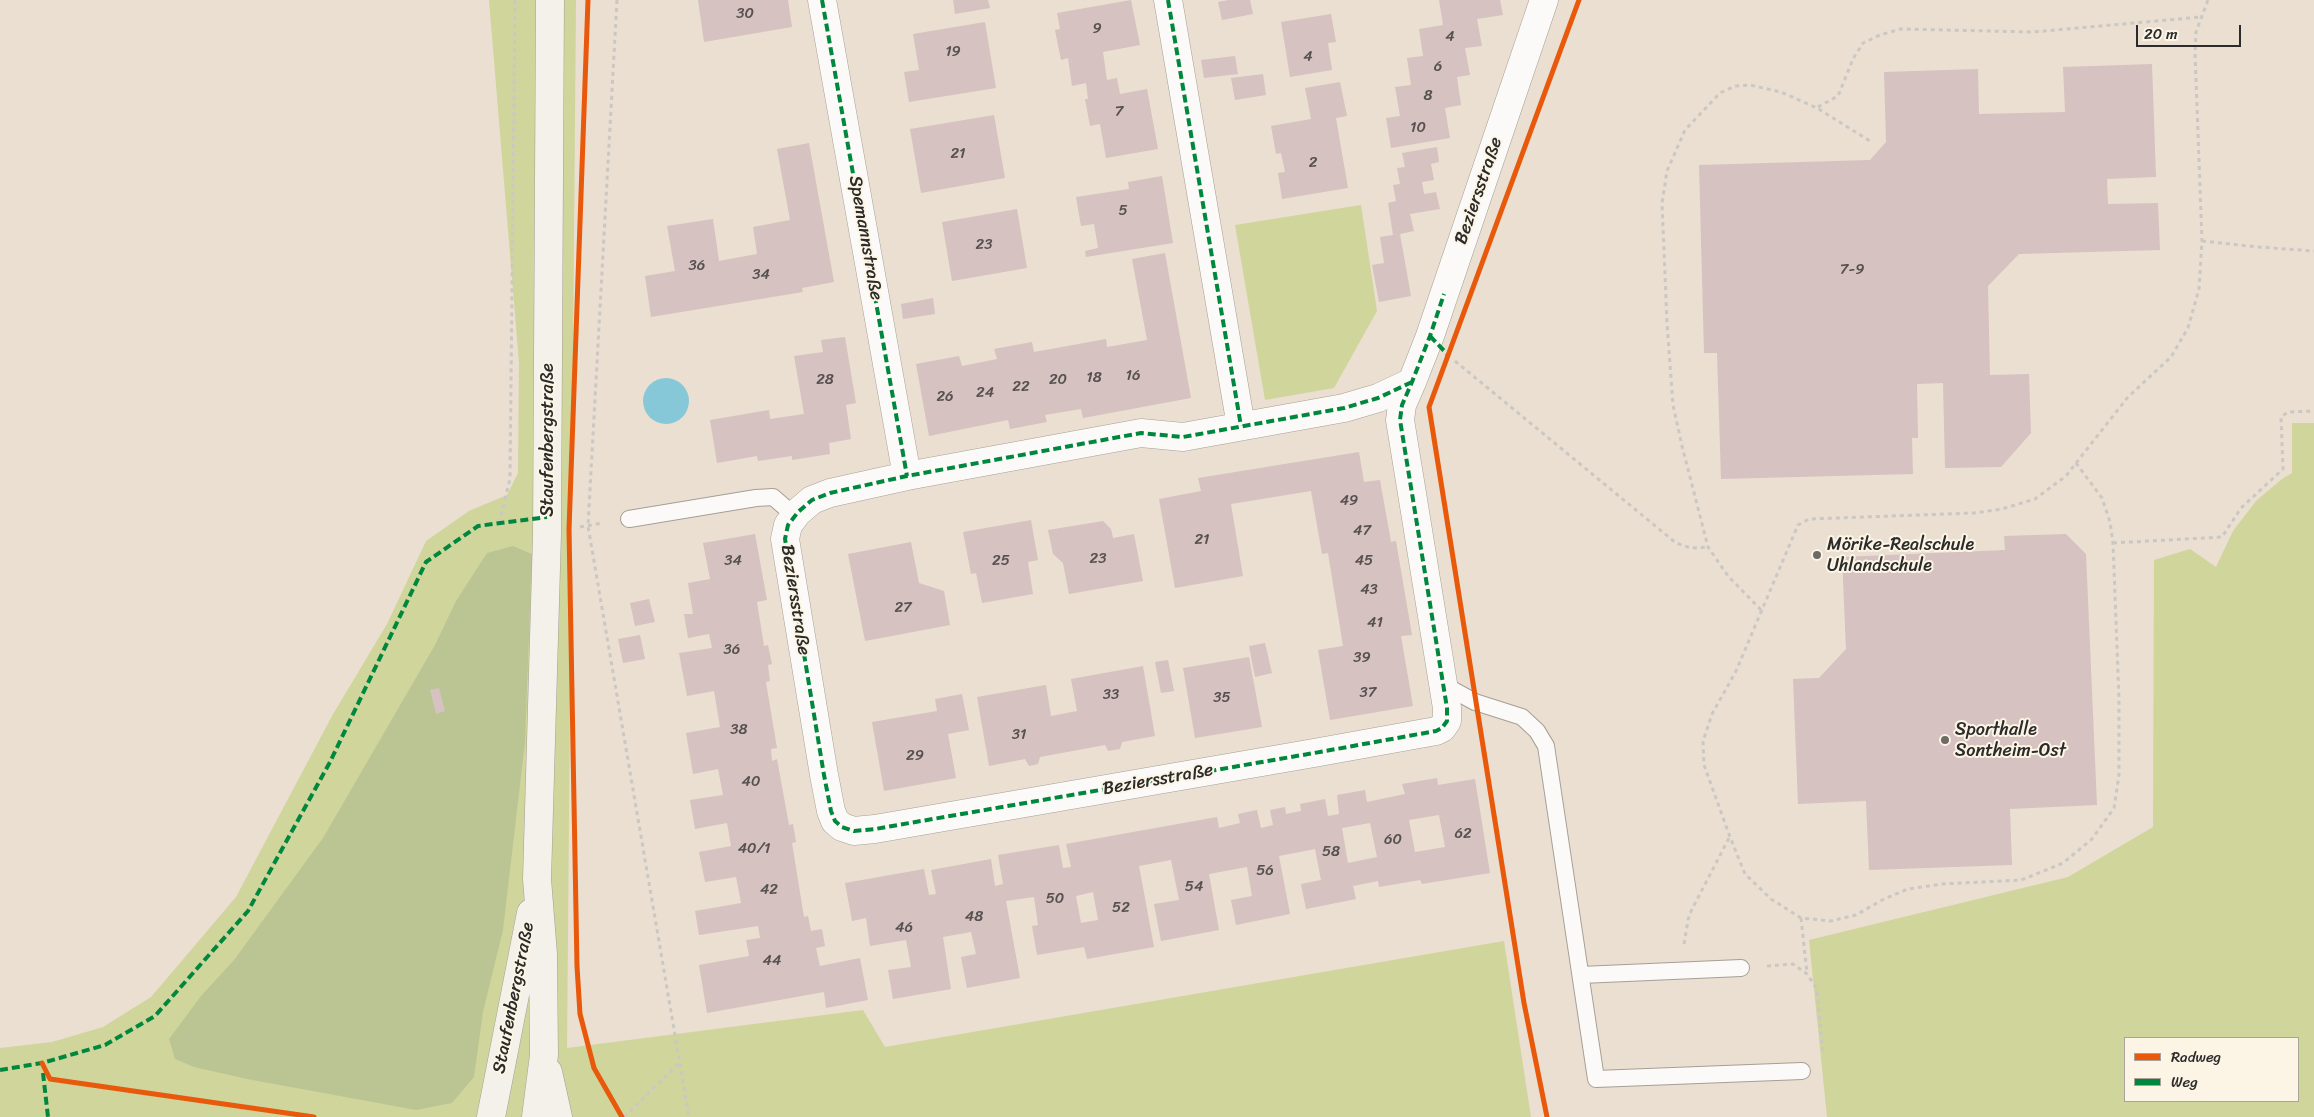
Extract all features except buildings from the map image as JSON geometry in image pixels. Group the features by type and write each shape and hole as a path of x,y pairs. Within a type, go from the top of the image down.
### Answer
{"street":[{"name":"Staufenbergstraße","path":"536,1117 544,1055 543,954 537,879 547,534 550,0"},
{"name":"Spemannstraße","path":"822,0 906,476"},
{"path":"1168,0 1241,426"},
{"name":"Beziersstraße","path":"1412,382 1378,398 1344,408 1183,437 1141,433 906,476 830,493 812,500 788,525 785,540 824,775 835,821 842,827 854,831 1436,731 1447,721 1447,708 1400,420 1402,405 1412,382 1430,336 1544,0"},
{"name":"Staufenbergstraße","path":"491,1117 537,879"},
{"name":"Staufenbergstraße","path":"544,1055 558,1117"}],"lane":[{"path":"629,519 756,498 773,497 795,516"},
{"path":"1442,684 1475,702 1522,717 1537,731 1546,746 1596,1079 1802,1071"},
{"path":"1581,975 1741,968"}],"path":[{"path":"498,523 510,479 515,0"},
{"path":"618,0 588,526 689,1117"},
{"path":"2076,463 2102,498 2110,522 2113,543 2119,699 2119,775 2114,808 2092,839 2063,863 2021,880 1942,884 1908,889 1884,899 1856,915 1831,921 1801,918 1771,899 1745,874 1704,765 1703,741 1712,714 1736,671 1798,525 1809,519 1974,513 2002,510 2035,499 2066,476 2076,463 2128,397 2171,357 2188,328 2199,288 2202,241 2195,53 2196,32 2208,0"},
{"path":"1817,108 1838,96 1853,58 1863,44 1880,35 1901,29 2033,32 2201,17"},
{"path":"1761,611 1728,576 1708,546 1673,405 1662,203 1667,171 1685,130 1720,93 1735,86 1750,85 1781,92 1817,108 1870,141"},
{"path":"2202,241 2314,251"},
{"path":"1449,356 1676,542 1691,548 1708,546"},
{"path":"2113,543 2222,537 2240,508 2283,469 2281,417 2288,412 2314,411"},
{"path":"547,534 629,519"},
{"path":"1685,970 1684,938 1689,914 1730,837"},
{"path":"1801,918 1807,974"},
{"path":"1741,968 1793,964 1807,974 1817,989 1824,1063 1812,1069 1802,1071"},
{"path":"617,1109 623,1117 679,1063"}],"green space":[{"path":"489,0 576,0 567,1048 863,1010 885,1047 1504,941 1531,1117 0,1117 0,1048 52,1042 103,1027 151,997 236,897 332,716 387,624 426,541 469,511 507,495 518,473 519,363"},
{"path":"1361,205 1377,311 1334,388 1265,400 1235,225"},
{"path":"2292,423 2314,423 2314,1117 1827,1117 1809,940 2068,877 2153,827 2154,560 2190,549 2216,567 2233,531 2256,501 2292,473"},
{"path":"513,546 532,554 525,742 503,930 483,1012 474,1077 452,1103 416,1110 247,1079 194,1067 175,1059 169,1039 201,996 234,960 323,838 435,645 456,601 487,553"}],"water":[{"path":"661,378 671,378 685,388 689,401 685,414 679,420 671,424 661,424 647,414 643,406 643,396 653,382"}],"marked path":[{"path":"822,0 907,476"},
{"path":"1168,0 1241,426"},
{"path":"1412,382 1378,398 1344,408 1183,437 1141,433 907,476 830,493 812,500 798,512 788,525 785,539 824,775 831,811 835,821 842,827 854,831 875,829 1314,753 1436,731 1442,728 1447,721 1447,708 1400,420 1402,405 1412,382 1430,336 1444,294"},
{"path":"1430,336 1449,356"},
{"path":"0,1070 42,1063 105,1045 155,1016 248,911 330,762 426,562 478,526 547,517"},
{"path":"43,1073 48,1117"}],"cycle path":[{"path":"588,0 569,529 577,966 580,1014 594,1068 622,1117"},
{"path":"1547,1117 1524,1003 1429,407 1579,0"},
{"path":"42,1063 50,1079 314,1117"}],"place":[{"name":"Mörike-Realschule Uhlandschule","path":"1817,555"},
{"name":"Sporthalle Sontheim-Ost","path":"1945,740"}]}
